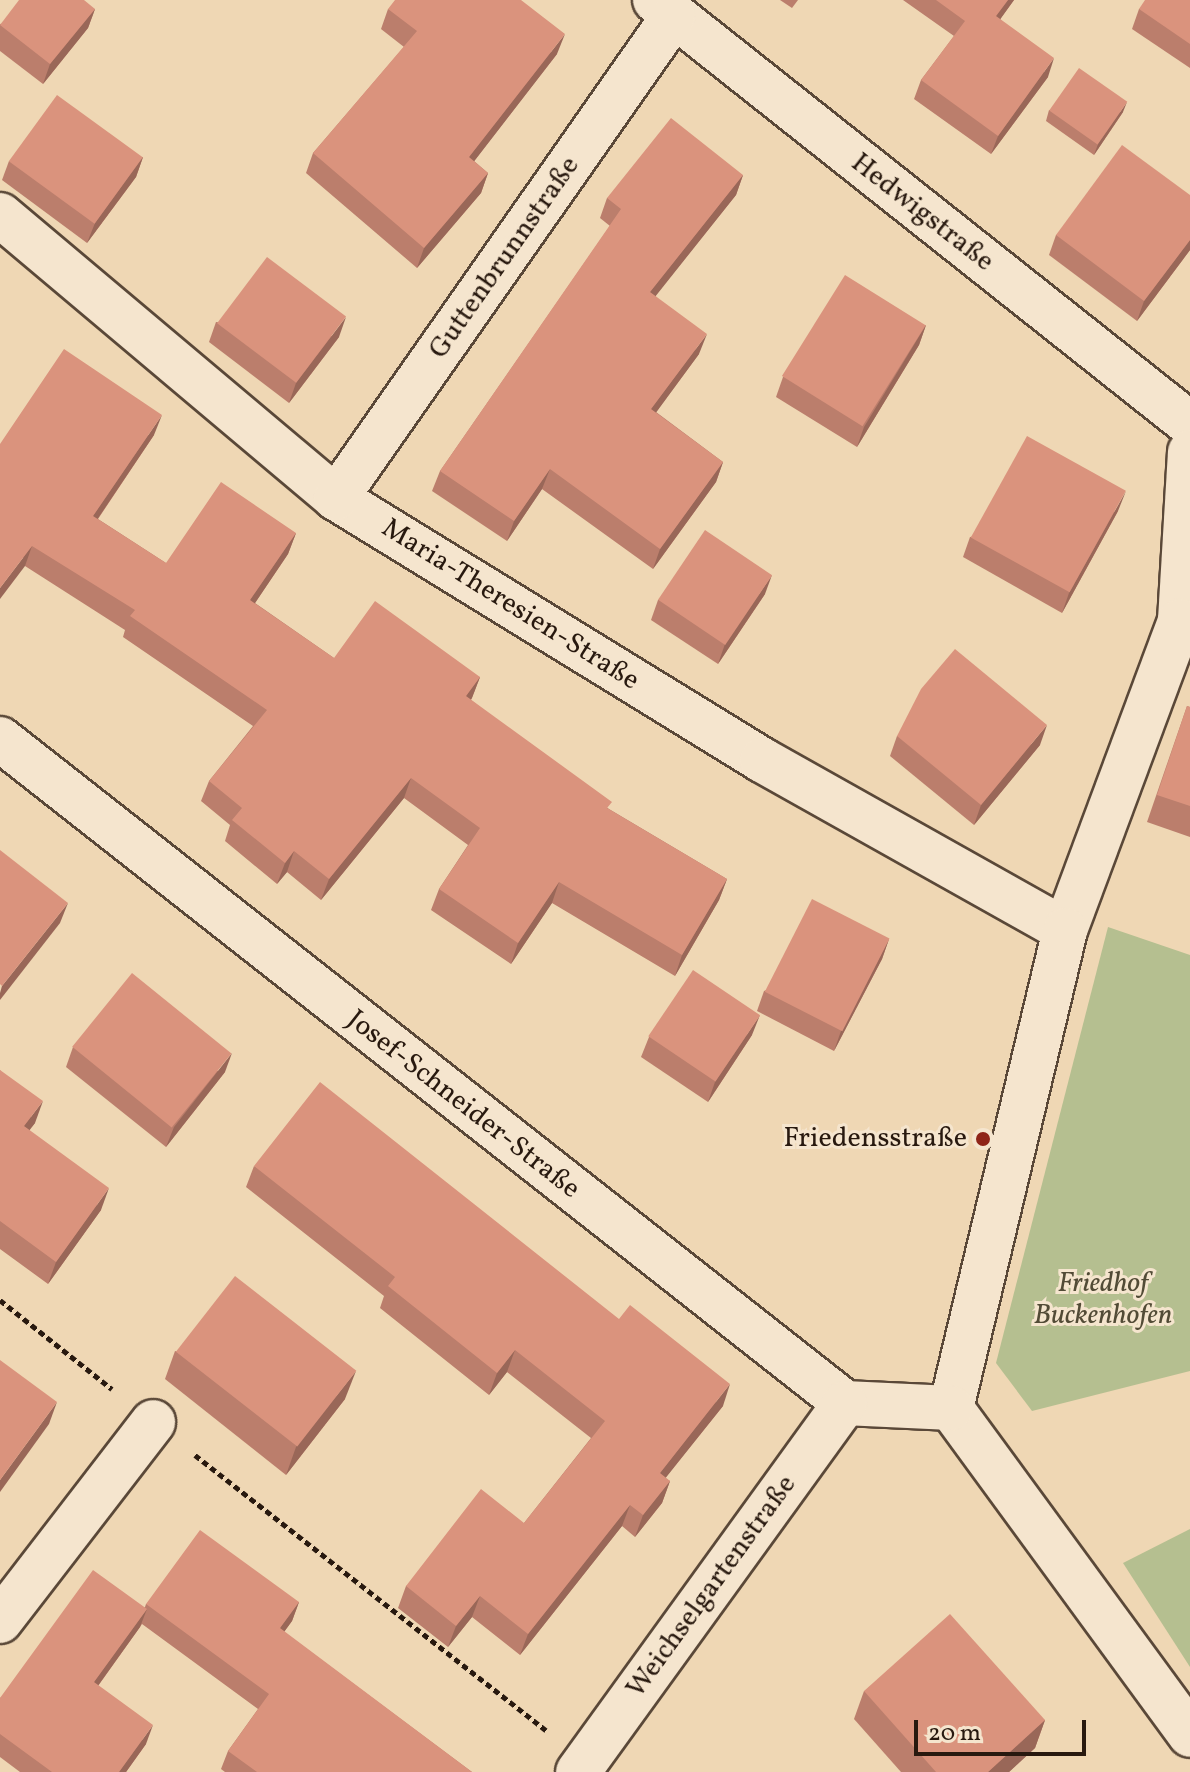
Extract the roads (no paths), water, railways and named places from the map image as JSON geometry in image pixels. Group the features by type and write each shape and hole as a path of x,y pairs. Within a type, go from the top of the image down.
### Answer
{"street":[{"name":"Hedwigstraße","path":"664,9 1190,424"},
{"name":"Guttenbrunnstraße","path":"336,498 664,9"},
{"name":"Maria-Theresien-Straße","path":"0,215 336,498 762,760 1065,930"},
{"path":"1190,452 1185,622 1065,930 951,1408 1190,1735"},
{"name":"Josef-Schneider-Straße","path":"0,739 845,1403"},
{"path":"845,1403 951,1408"},
{"name":"Weichselgartenstraße","path":"582,1767 845,1403"},
{"path":"0,1621 153,1422"}],"place":[{"name":"Friedensstraße","path":"983,1139"}],"park label":[{"name":"Friedhof Buckenhofen","path":"1103,1300"}]}
